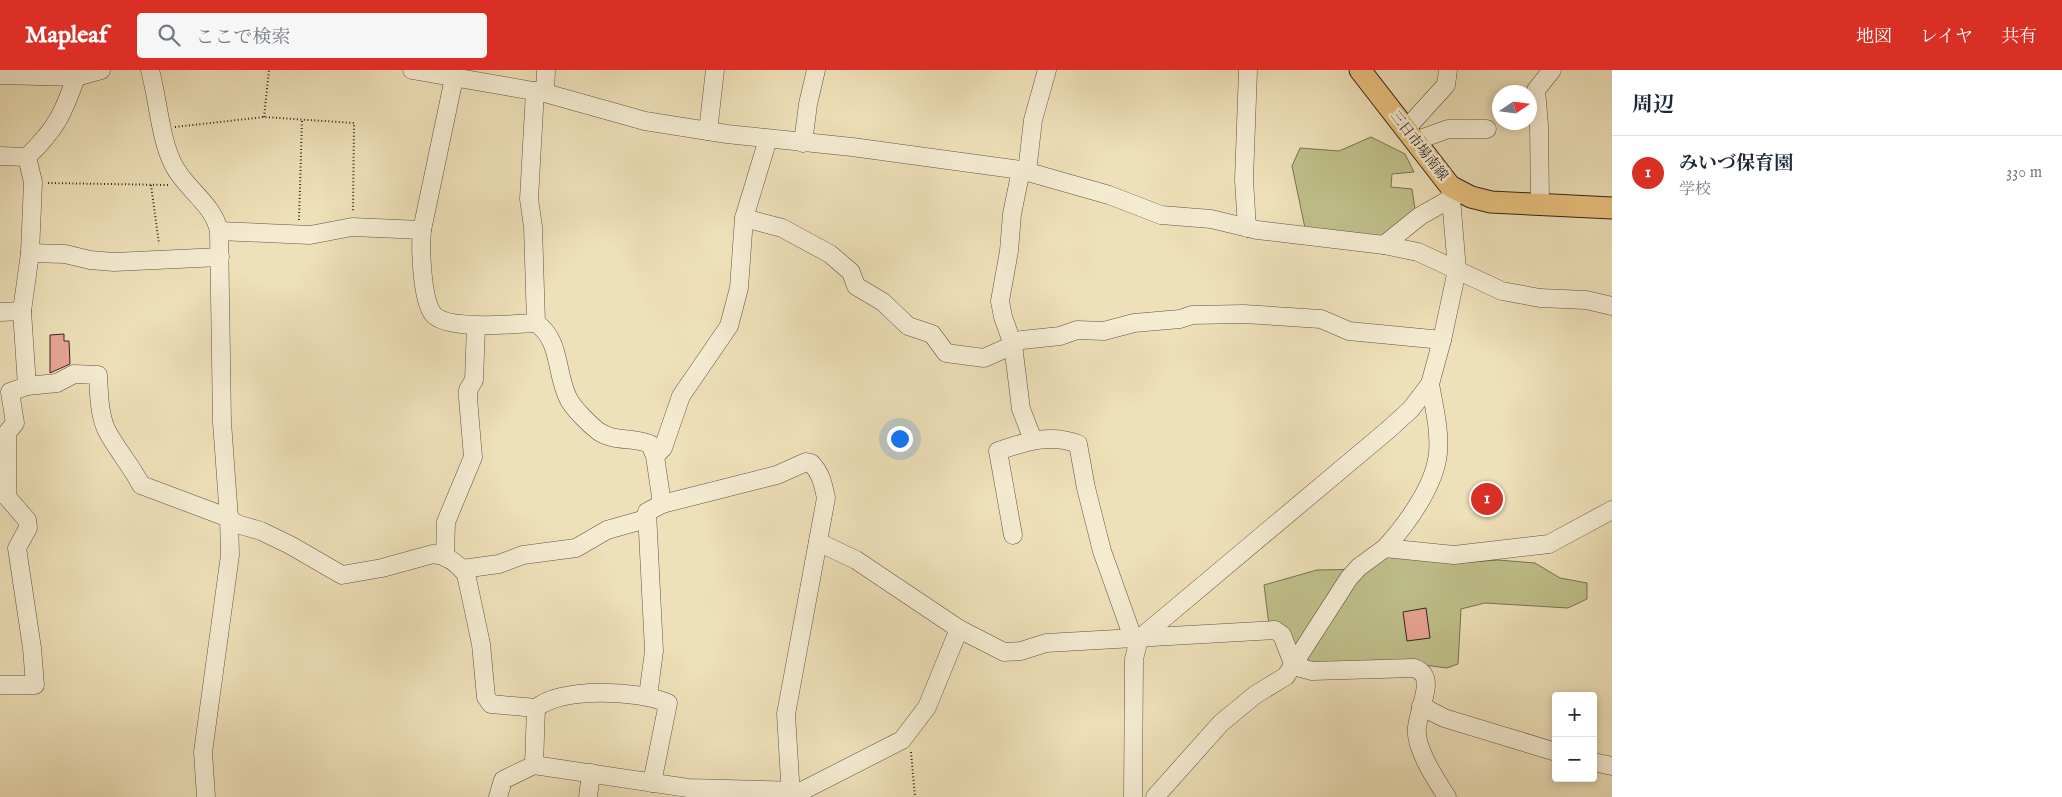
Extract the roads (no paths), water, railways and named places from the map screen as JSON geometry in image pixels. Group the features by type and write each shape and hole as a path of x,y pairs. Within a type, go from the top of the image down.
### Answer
{"main road":[{"name":"三日市場南線","path":"1360,70 1411,135 1451,192 1491,202 1612,208"}],"street":[{"path":"0,75 76,77 101,70"},
{"path":"150,70 173,164 216,220 219,231 222,422 230,555 203,752 206,797"},
{"path":"412,70 540,92 646,121 768,139 1024,171 1110,195 1161,216 1211,220 1247,228 1384,244 1418,252 1502,291 1518,295 1586,300 1612,306"},
{"path":"536,324 533,226 529,199 540,92 546,70"},
{"path":"708,131 715,70"},
{"path":"803,142 808,104 816,70"},
{"path":"1033,440 1021,409 1014,345 1003,317 1000,301 1009,251 1012,214 1024,171 1033,120 1047,70"},
{"path":"1247,228 1244,180 1248,70"},
{"path":"1411,135 1446,85 1448,70"},
{"path":"1540,205 1539,125 1536,90 1552,70"},
{"path":"0,156 27,157 49,136 62,116 76,77"},
{"path":"454,78 422,230 420,253 428,305 434,315 444,320 476,326 536,324 544,328 552,341 570,400 599,431 612,438 640,440 650,444 655,456 662,504"},
{"path":"1411,135 1448,129 1487,129"},
{"path":"655,456 663,448 681,396 729,326 739,288 744,218 768,139"},
{"path":"27,157 33,182 30,254 22,311 27,386"},
{"path":"1384,244 1451,192"},
{"path":"1136,638 1388,430 1411,409 1430,384 1442,340 1457,270 1451,192"},
{"path":"744,218 782,228 830,254 851,272 856,286 883,302 908,326 932,334 946,353 984,358 1022,340 1060,336 1077,330 1104,330 1134,323 1180,319 1192,315 1244,314 1321,319 1349,331 1442,340"},
{"path":"219,231 310,235 352,228 422,230"},
{"path":"30,254 65,254 90,260 114,262 220,258"},
{"path":"0,312 22,311"},
{"path":"445,556 446,522 473,457 468,390 474,380 476,326"},
{"path":"0,685 35,685 32,648 17,548 28,528 27,520 8,497 7,433 15,423 10,392 27,386 58,383 74,374 98,375 100,404 106,428 131,466 141,486 229,518 236,524 261,531 290,545 342,575 382,568 434,554 445,556 462,569 466,574 481,644 486,697 492,704 536,708 545,701 562,696 615,693 648,696 668,703 652,783"},
{"path":"1155,797 1221,724 1255,695 1286,676 1349,578 1359,567 1385,548 1401,530 1421,498 1436,464 1437,426 1430,384"},
{"path":"1013,534 998,451 1033,440 1064,438 1078,444 1086,488 1102,551 1136,638 1134,659 1133,797"},
{"path":"648,696 654,651 647,512 662,504 777,475 806,462 811,463 817,469 823,481 826,498 786,714 791,794"},
{"path":"1385,548 1454,555 1549,544 1612,510"},
{"path":"462,569 500,564 523,555 576,548 607,530 646,519"},
{"path":"818,542 856,560 959,629 1004,652 1021,651 1046,643 1275,630 1282,635 1294,666"},
{"path":"498,797 503,780 534,765 688,788 791,794 802,791 902,740 926,707 959,629"},
{"path":"1294,666 1312,671 1414,668 1421,670 1425,676 1426,685 1416,729 1419,744 1433,774 1447,797"},
{"path":"1421,706 1444,718 1552,751"},
{"path":"534,765 536,708"},
{"path":"1597,763 1612,766"},
{"path":"588,797 591,774"}],"place":[{"name":"みいづ保育園","path":"1487,499"}]}
